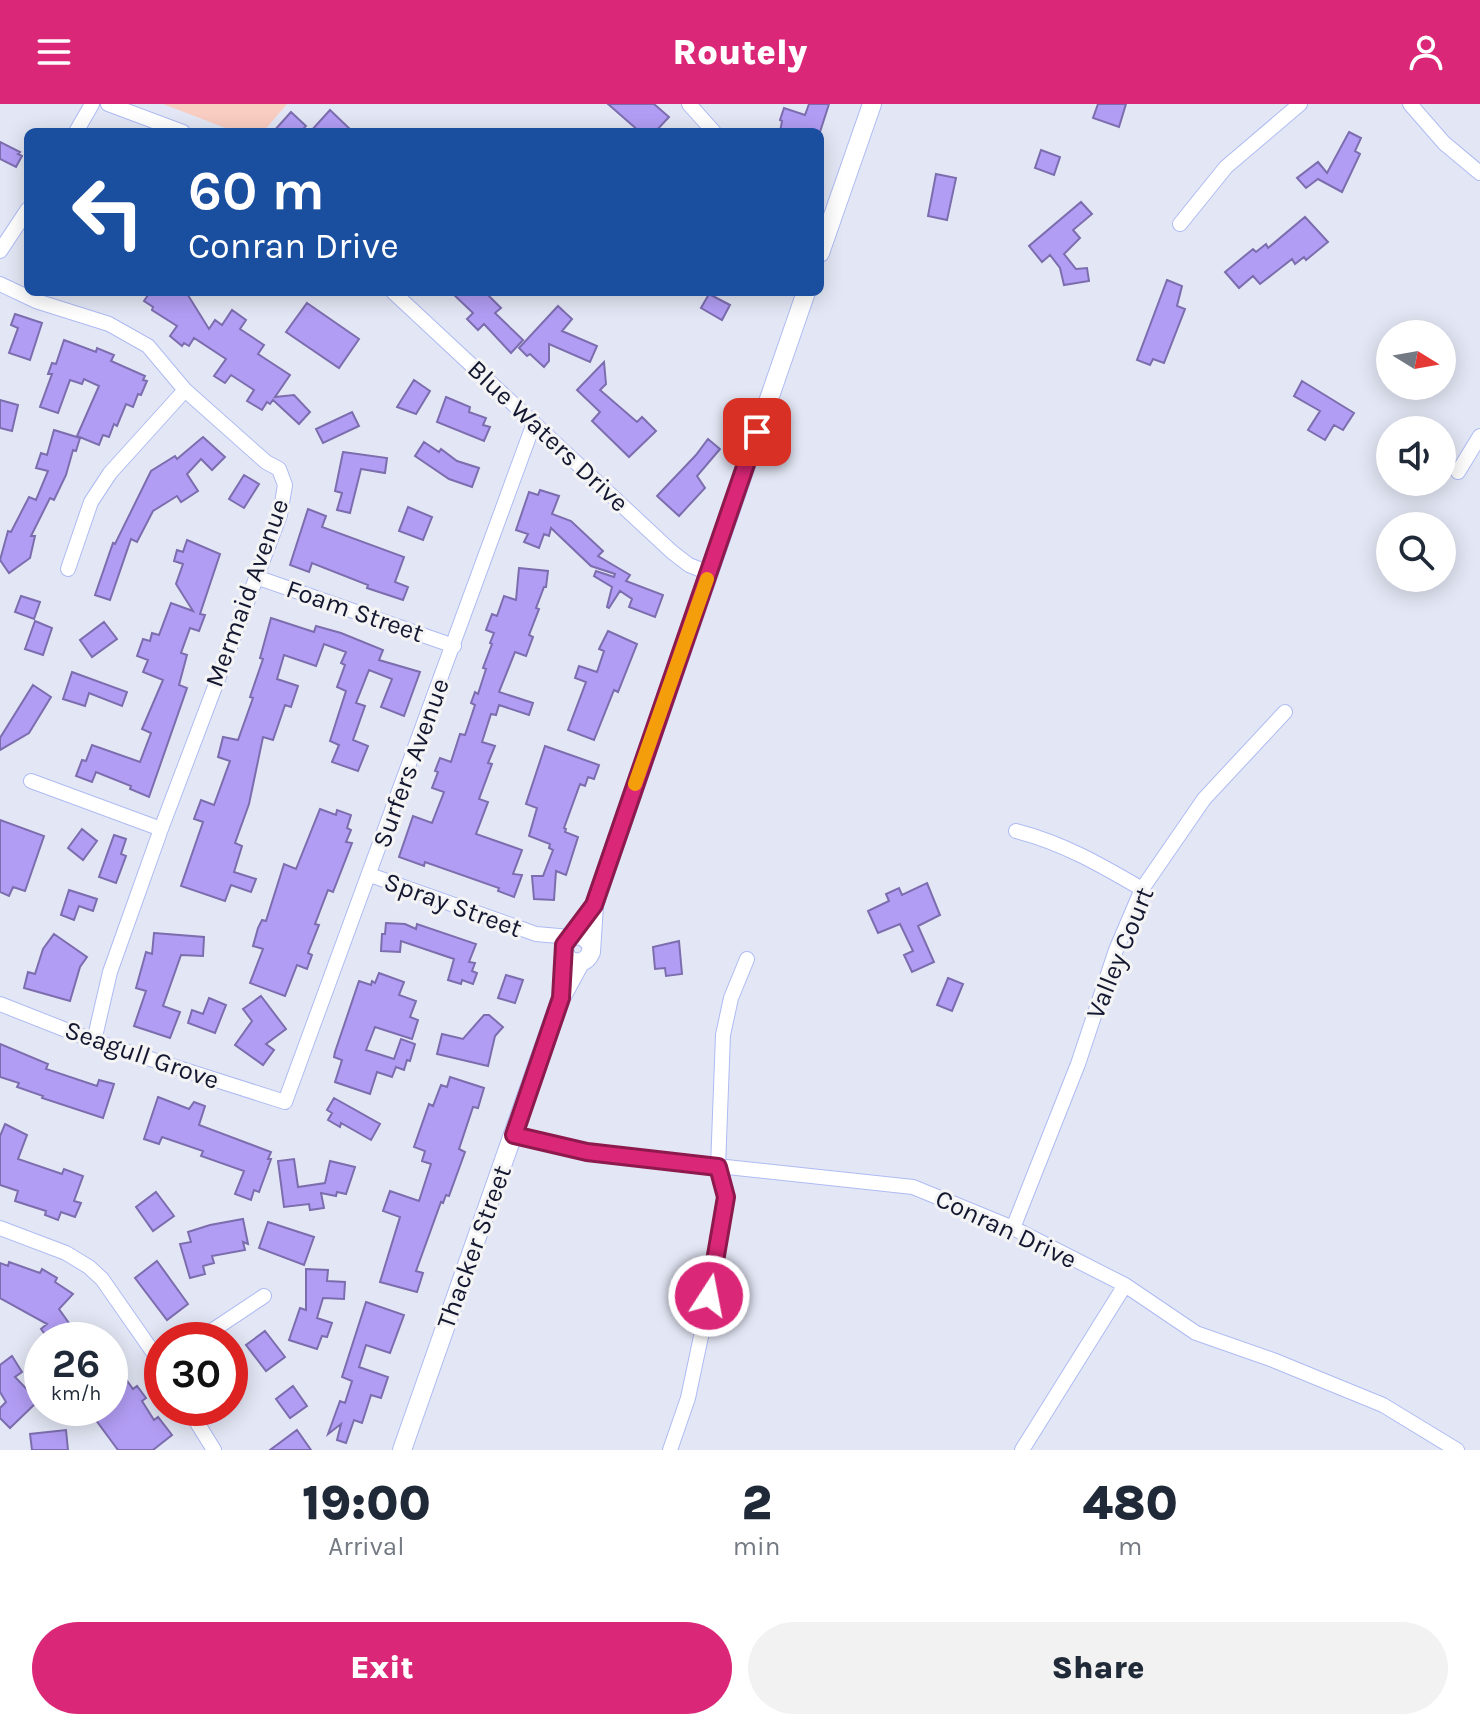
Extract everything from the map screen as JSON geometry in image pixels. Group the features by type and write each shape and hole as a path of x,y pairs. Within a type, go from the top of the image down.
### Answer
{"street":[{"path":"78,128 92,104"},
{"path":"108,104 172,128"},
{"path":"689,104 710,128"},
{"path":"825,223 872,104"},
{"path":"1180,224 1226,167 1300,104"},
{"path":"1410,104 1444,143 1480,173"},
{"path":"0,251 24,215"},
{"name":"Mermaid Avenue","path":"0,284 24,295"},
{"name":"Mermaid Avenue","path":"25,296 109,324 148,346 185,390 266,462 279,469 285,485 284,500 110,972 94,1041"},
{"name":"Blue Waters Drive","path":"397,296 680,560 709,573"},
{"name":"Thacker Street","path":"402,1450 561,998 574,948 594,905 805,296"},
{"path":"68,569 91,502 110,473 185,390"},
{"name":"Surfers Avenue","path":"285,1102 534,423"},
{"path":"1458,472 1480,436"},
{"name":"Foam Street","path":"256,577 454,646"},
{"name":"Valley Court","path":"1013,1228 1078,1064 1116,950 1142,889 1204,799 1285,712"},
{"path":"31,781 161,829"},
{"path":"1016,831 1045,838 1082,853 1142,889"},
{"name":"Spray Street","path":"370,875 574,948"},
{"path":"670,1450 688,1398 715,1270 726,1197 718,1167 723,1035 731,998 747,959"},
{"name":"Seagull Grove","path":"0,1004 94,1041 285,1102"},
{"name":"Conran Drive","path":"514,1135 587,1152 913,1187 1013,1228 1125,1285 1196,1333 1284,1364 1383,1405 1457,1450"},
{"path":"0,1228 66,1253 89,1267 102,1279 144,1339"},
{"path":"1022,1450 1125,1285"},
{"path":"225,1322 264,1296"},
{"path":"197,1426 208,1446"}],"shaded area":[{"path":"163,104 287,104 266,128 226,128"}],"building":[{"path":"608,104 654,104 669,117 659,128 635,128"},
{"path":"809,104 829,104 821,128 781,128 784,108 805,115"},
{"path":"1098,104 1126,104 1119,127 1093,118"},
{"path":"330,110 349,128 314,128"},
{"path":"291,112 306,126 304,128 277,128"},
{"path":"1349,132 1361,138 1355,151 1360,154 1342,192 1318,179 1306,188 1297,178 1318,162 1327,173"},
{"path":"0,142 20,152 18,154 22,156 16,167 0,159"},
{"path":"1041,150 1060,157 1054,175 1035,168"},
{"path":"936,174 956,178 947,220 928,216"},
{"path":"1081,202 1092,214 1073,230 1080,238 1064,254 1076,269 1087,268 1089,281 1064,285 1060,268 1050,255 1042,262 1029,246"},
{"path":"1305,217 1328,242 1306,260 1304,257 1295,264 1292,259 1260,284 1253,276 1239,288 1225,272 1253,249 1256,252 1266,244 1268,248"},
{"path":"1167,280 1182,286 1177,306 1185,309 1164,363 1153,359 1150,365 1137,360"},
{"path":"147,296 188,296 209,329 215,320 222,325 232,310 246,320 240,329 264,345 258,354 290,375 275,397 294,395 310,412 299,424 273,400 270,404 267,402 262,410 247,401 254,390 231,375 225,383 214,376 226,359 194,338 189,346 184,343 182,346 170,336 177,326 144,301"},
{"path":"455,296 489,296 501,308 495,313 523,340 511,353 484,324 478,330 467,319 473,313"},
{"path":"708,296 730,305 722,320 701,308"},
{"path":"307,303 359,339 339,368 286,332"},
{"path":"558,306 572,319 562,331 597,346 590,362 549,344 549,361 544,367 519,348"},
{"path":"15,314 42,323 30,360 9,353 18,328 11,325"},
{"path":"64,340 114,355 111,361 145,376 143,380 147,381 133,407 126,404 117,426 114,424 109,437 103,435 99,445 77,436 99,386 84,379 82,384 70,380 58,413 40,407 52,374 48,374 52,363 56,364"},
{"path":"604,362 606,384 600,390 637,422 642,417 656,431 629,457 592,421 600,412 577,390"},
{"path":"414,380 430,391 416,414 397,407"},
{"path":"1302,381 1354,413 1343,430 1334,425 1325,440 1308,430 1320,411 1294,396"},
{"path":"446,397 470,407 469,412 486,418 483,425 490,427 484,441 437,422"},
{"path":"0,400 18,405 12,431 0,428"},
{"path":"352,412 359,426 323,443 316,429"},
{"path":"54,430 80,438 76,451 73,450 54,500 50,498 31,536 35,536 30,558 9,573 0,560 8,531 11,532 29,497 36,500 48,471 36,468 41,453 47,455"},
{"path":"203,437 225,457 212,470 201,459 187,474 198,491 181,502 177,496 153,511 137,542 131,539 110,600 95,595 113,543 151,471 175,456 177,459"},
{"path":"708,439 720,449 697,476 705,488 679,516 657,496"},
{"path":"424,442 439,452 441,449 457,461 479,468 472,487 449,479 415,456"},
{"path":"343,452 387,458 385,473 361,469 350,513 337,510 342,493 335,491"},
{"path":"244,475 259,484 244,508 229,499"},
{"path":"540,490 559,496 552,514 571,521 603,551 598,556 630,575 626,581 663,595 655,617 629,607 632,599 620,591 607,607 612,587 594,576 596,571 614,577 615,574 591,566 551,528 549,536 544,534 539,548 524,542 528,534 516,530 529,492 538,495"},
{"path":"408,507 432,517 423,540 399,531"},
{"path":"308,509 326,516 322,527 404,557 395,582 408,587 403,600 367,588 368,585 312,563 309,572 290,565"},
{"path":"187,540 220,554 200,614 205,615 199,631 190,628 181,653 187,655 179,685 187,688 149,797 96,772 92,782 76,776 92,745 140,762 151,733 142,729 163,680 143,672 148,660 137,656 143,639 150,641 152,633 159,635 171,603 193,611 176,584 183,564 174,561 177,550 183,552"},
{"path":"519,568 548,571 546,587 536,608 539,609 529,635 533,637 526,656 515,652 499,692 533,703 529,715 499,705 496,715 491,714 482,742 495,746 479,799 488,802 476,834 522,850 513,874 522,875 514,897 498,891 499,888 425,862 424,866 399,857 413,816 432,823 444,792 432,788 438,772 435,771 440,758 451,762 460,734 465,735 475,705 471,703 475,692 478,694 492,644 494,633 486,630 492,614 497,616 504,596 516,600"},
{"path":"21,596 40,602 34,619 15,612"},
{"path":"271,618 314,632 316,626 341,633 383,650 379,660 420,672 404,716 381,707 392,679 369,670 356,703 365,706 353,740 368,746 358,771 332,762 339,745 330,741 346,691 337,687 346,652 324,644 316,666 284,655 277,679 298,686 291,707 285,705 273,740 263,737 249,804 235,843 242,846 234,872 256,879 251,892 231,885 225,901 181,886 203,822 194,819 201,800 214,805 230,761 218,757 223,737 238,740 253,698 250,697 263,659 260,658"},
{"path":"35,621 52,628 43,655 25,649"},
{"path":"104,622 117,639 92,657 80,640"},
{"path":"608,631 637,644 594,740 568,730 586,682 575,678 579,666 597,672 604,651 599,649"},
{"path":"72,672 127,692 122,706 89,693 85,706 63,699"},
{"path":"33,685 51,697 29,733 0,750 0,738"},
{"path":"545,746 599,765 594,779 588,777 585,786 580,784 564,828 565,832 578,837 566,875 556,871 554,900 534,899 532,876 543,876 553,850 549,848 550,844 529,836 537,808 526,804"},
{"path":"320,809 336,815 337,810 351,815 347,828 351,830 346,842 352,843 333,892 328,890 315,924 319,925 308,953 312,955 307,969 297,965 285,996 250,983 263,949 253,946 262,920 266,921 284,864 296,869"},
{"path":"0,820 44,836 25,891 13,887 9,896 0,892"},
{"path":"82,829 97,841 83,860 68,848"},
{"path":"114,835 126,839 121,854 126,856 116,883 99,877"},
{"path":"927,883 940,915 918,926 934,962 912,972 904,955 913,951 900,924 878,933 868,911 889,901 886,894 899,888 902,895"},
{"path":"69,890 97,899 93,911 79,906 74,920 61,915"},
{"path":"386,923 405,924 416,929 417,924 476,944 469,962 475,963 472,971 477,973 473,984 448,980 454,959 401,941 400,952 381,951"},
{"path":"154,933 204,937 203,956 181,955 163,1006 180,1012 170,1038 134,1026 146,991 136,988 146,952 152,954"},
{"path":"54,934 87,957 80,967 70,1001 24,988 28,972 35,974 43,949"},
{"path":"679,941 682,974 666,976 665,968 655,969 653,947"},
{"path":"379,973 404,982 399,995 416,1001 410,1017 418,1020 412,1039 375,1027 366,1050 394,1059 401,1039 415,1044 404,1070 396,1067 392,1077 377,1072 370,1094 335,1082 342,1060 334,1057 359,981 371,985"},
{"path":"506,975 523,980 515,1003 498,998"},
{"path":"948,978 963,984 952,1011 937,1005"},
{"path":"261,996 286,1029 266,1044 274,1050 263,1065 235,1045 252,1021 243,1009"},
{"path":"209,998 226,1005 215,1033 188,1023 192,1010 203,1014"},
{"path":"484,1015 489,1015 503,1027 495,1036 488,1066 437,1054 442,1034 463,1039"},
{"path":"0,1044 48,1064 46,1069 97,1086 99,1080 114,1084 103,1118 42,1098 17,1087 19,1083 0,1077"},
{"path":"450,1077 484,1088 478,1108 473,1107 459,1149 465,1152 449,1196 446,1195 441,1202 416,1271 423,1273 417,1292 380,1282 400,1217 383,1211 390,1191 419,1201 431,1164 422,1161 425,1151 414,1147 429,1104 433,1106 441,1085 447,1087"},
{"path":"158,1097 189,1109 194,1102 205,1106 199,1125 271,1152 259,1192 254,1190 251,1200 235,1194 244,1171 201,1156 203,1151 162,1137 159,1144 144,1139"},
{"path":"334,1098 380,1124 371,1140 341,1123 340,1127 328,1120 332,1113 327,1110"},
{"path":"5,1124 27,1135 18,1159 62,1174 64,1169 83,1176 74,1201 81,1203 75,1217 61,1212 58,1220 45,1215 46,1211 15,1201 18,1191 0,1185 0,1136"},
{"path":"294,1159 298,1187 325,1183 330,1161 355,1167 346,1194 321,1193 324,1208 310,1210 309,1204 284,1207 278,1161"},
{"path":"156,1192 174,1216 153,1231 136,1207"},
{"path":"243,1219 248,1244 243,1242 245,1250 212,1256 214,1263 203,1266 205,1274 190,1278 180,1244 191,1242 188,1232"},
{"path":"268,1222 314,1237 304,1265 259,1248"},
{"path":"157,1261 188,1304 167,1320 135,1278"},
{"path":"9,1262 40,1273 42,1269 57,1278 55,1282 73,1294 59,1309 68,1322 43,1322 0,1298 0,1263 8,1266"},
{"path":"306,1269 328,1270 327,1281 345,1282 344,1299 323,1298 317,1318 332,1323 327,1337 322,1336 317,1349 289,1340 300,1308 306,1310"},
{"path":"366,1302 404,1315 390,1353 366,1345 359,1367 388,1377 381,1398 371,1395 362,1423 354,1420 346,1443 337,1440 341,1424 328,1434 340,1401 345,1403 352,1381 342,1377"},
{"path":"265,1331 285,1357 266,1371 248,1344"},
{"path":"12,1356 22,1372 15,1377 24,1386 24,1414 10,1428 0,1418 0,1408 6,1402 0,1392 0,1365"},
{"path":"128,1382 133,1389 137,1386 144,1395 144,1426 165,1426 172,1435 153,1450 118,1450 100,1426 128,1426"},
{"path":"293,1386 307,1406 290,1418 276,1399"},
{"path":"66,1430 68,1450 32,1450 30,1434"},
{"path":"297,1430 311,1450 270,1450"}],"slow traffic":[{"path":"635,784 707,579"}],"route":[{"path":"709,1296 726,1197 718,1167 587,1152 514,1135 561,998 564,945 594,905 757,432"}]}
